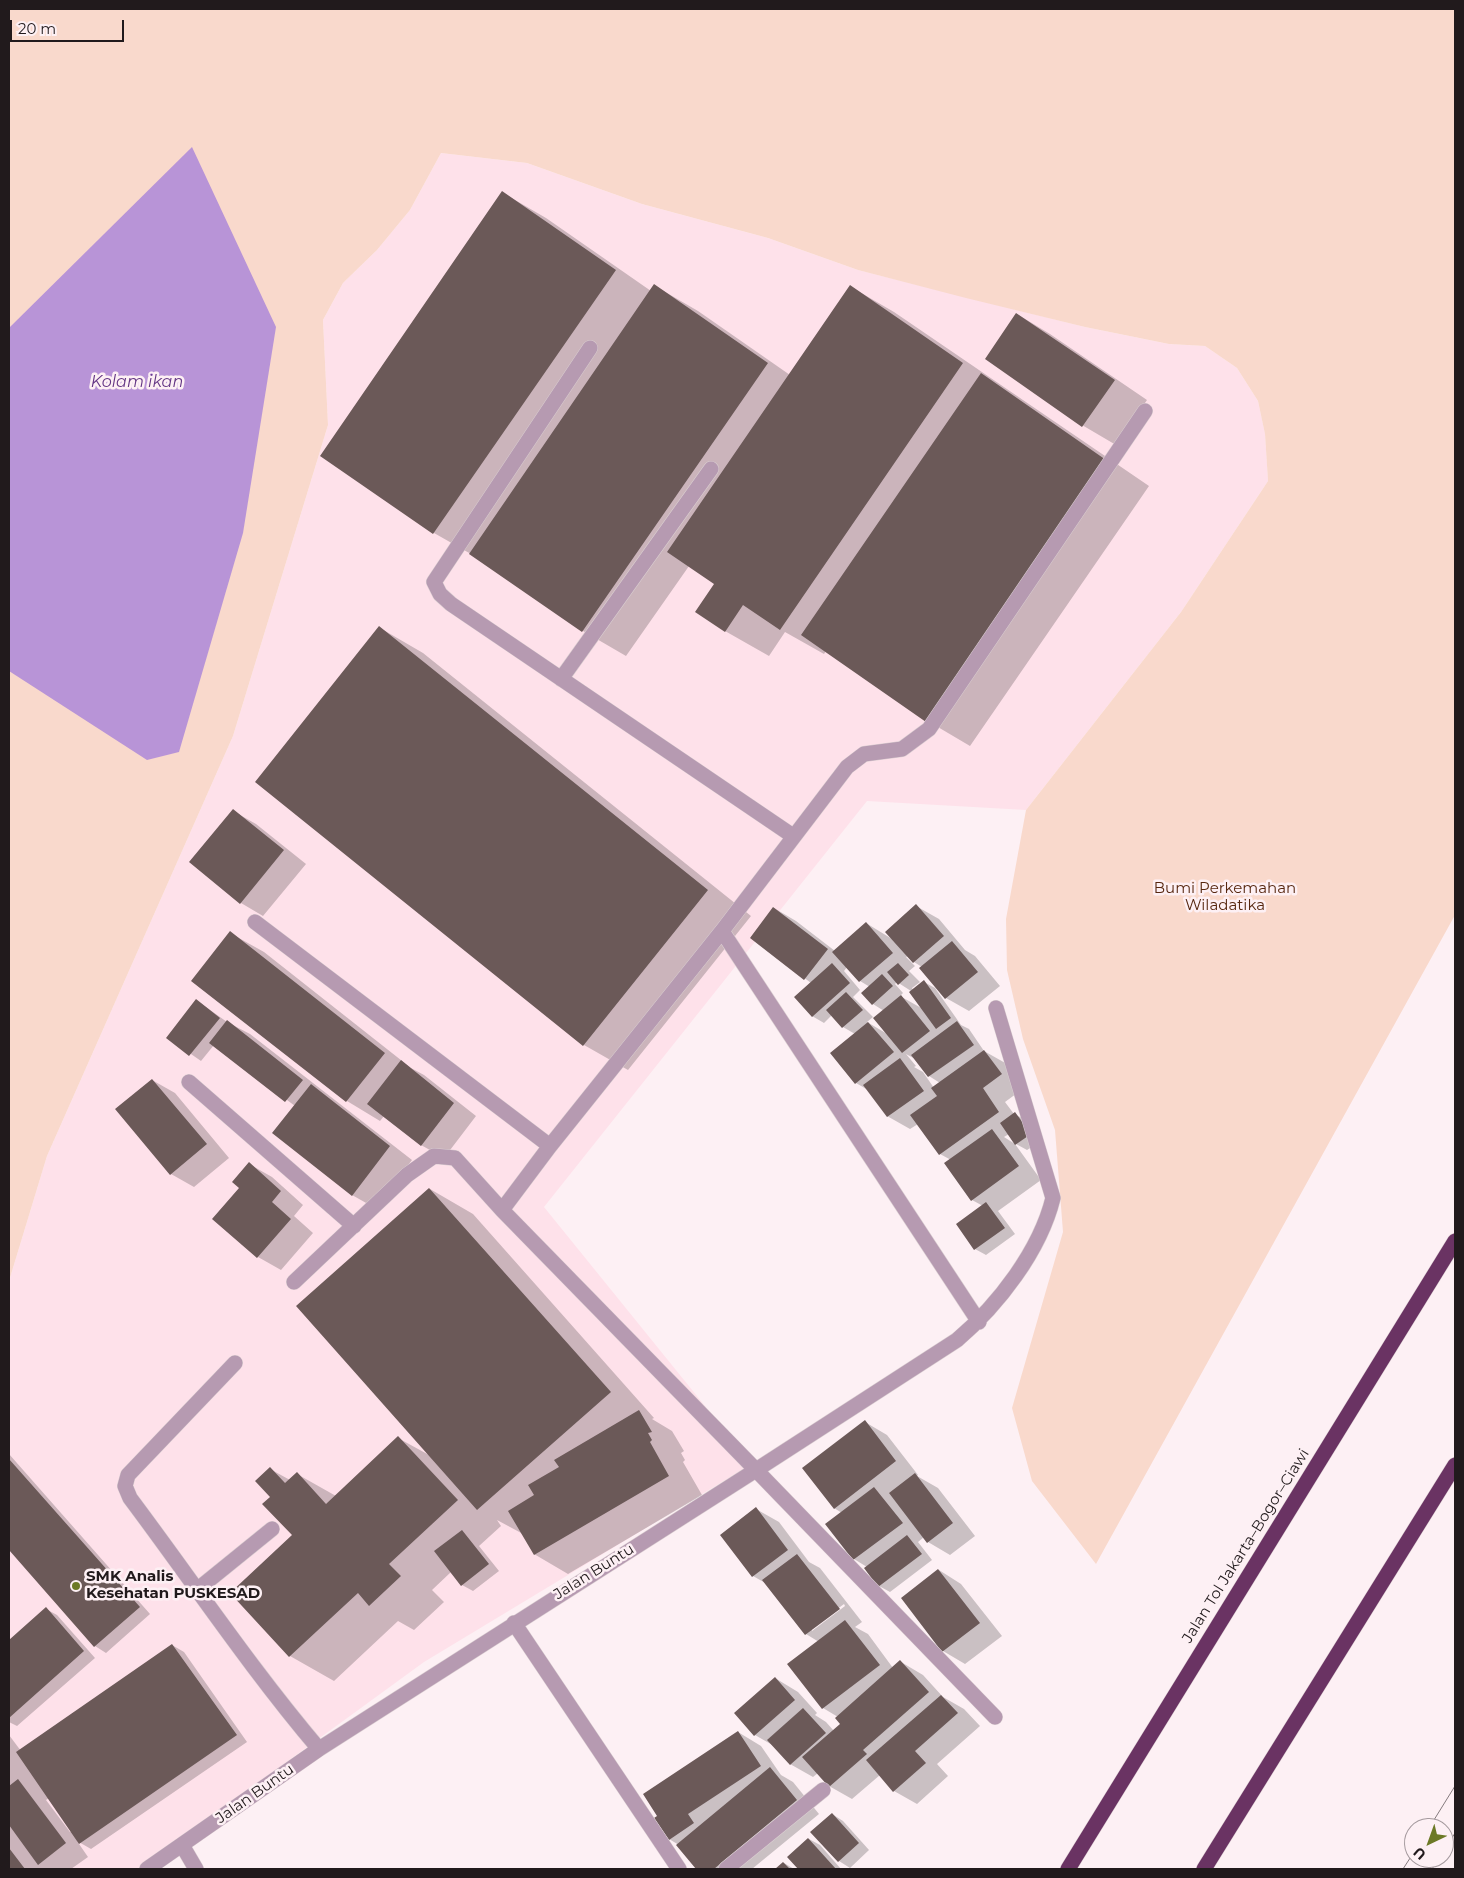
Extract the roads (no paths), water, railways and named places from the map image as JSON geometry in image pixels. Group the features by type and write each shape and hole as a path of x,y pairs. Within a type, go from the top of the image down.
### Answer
{"highway":[{"name":"Jalan Tol Jakarta–Bogor–Ciawi","path":"1068,1869 1455,1241"},
{"path":"1204,1869 1455,1465"}],"street":[{"path":"590,348 434,582 440,594 451,604 793,836"},
{"path":"502,1210 550,1146 722,931 847,767 864,754 902,749 929,729 1145,411"},
{"path":"562,678 710,469"},
{"path":"255,922 550,1146"},
{"path":"722,931 978,1322"},
{"name":"Jalan Buntu","path":"147,1869 319,1749 957,1340 978,1322 1016,1277 1048,1218 1053,1198 996,1008"},
{"path":"189,1082 354,1226"},
{"path":"294,1282 407,1175 434,1156 455,1158 502,1210 995,1717"},
{"path":"235,1363 128,1475 125,1486 130,1498 254,1668 319,1749"},
{"path":"198,1589 272,1529"},
{"path":"514,1623 678,1869"},
{"path":"726,1869 823,1790"},
{"path":"182,1845 196,1869"}],"water":[{"name":"Kolam ikan","path":"192,147 276,327 243,533 179,752 147,760 9,671 9,328"}],"tram line":[{"path":"1435,1818 1455,1786"}],"place":[{"name":"SMK Analis Kesehatan PUSKESAD","path":"76,1586"}],"park label":[{"name":"Bumi Perkemahan Wiladatika","path":"1225,898"}]}
